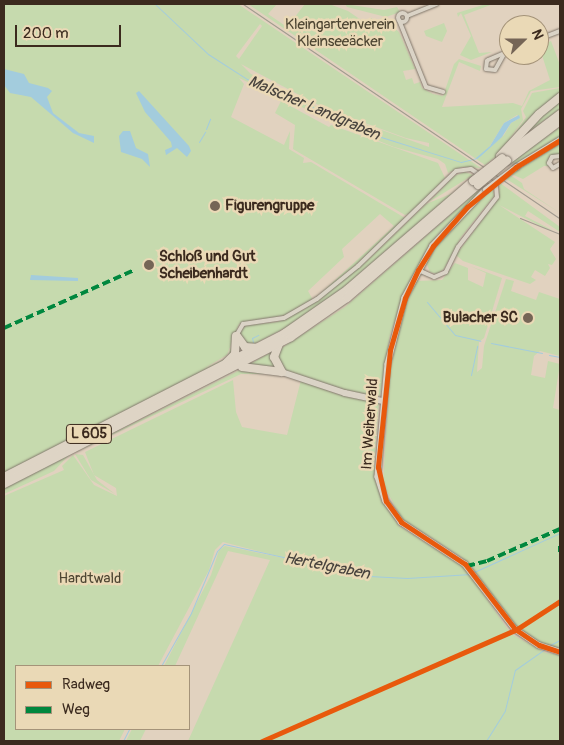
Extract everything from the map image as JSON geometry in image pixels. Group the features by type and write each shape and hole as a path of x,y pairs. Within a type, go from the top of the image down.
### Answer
{"highway":[{"path":"503,159 539,114 560,97"},
{"name":"L 605","path":"4,484 279,344 348,298 503,159 560,114"},
{"name":"L 605","path":"4,477 261,348 348,289 476,183 483,173 560,121"},
{"path":"236,336 245,347 261,348"},
{"path":"222,368 235,354 236,336"},
{"path":"279,344 274,357 282,372"},
{"path":"236,367 254,366 282,372"}],"street":[{"path":"437,4 407,16 400,14 399,20 427,88 443,92"},
{"path":"504,54 495,70 486,69 487,61 504,54"},
{"name":"Im Weiherwald","path":"560,140 516,167 486,190 443,233 418,270 404,298 392,338 378,467 386,501 401,522 457,558 472,573 515,629 539,645 560,652"},
{"path":"560,156 552,157 549,163 552,168 560,164"},
{"path":"236,336 243,324 284,318 317,299 358,266 456,171 471,169 496,186 497,197 458,247 446,272 434,277 418,270"},
{"path":"282,372 350,395 384,401"}],"green space":[{"path":"4,4 238,4 481,168 462,167 448,173 445,164 438,159 394,147 349,129 239,78 244,84 231,117 284,145 290,131 289,149 304,158 303,163 311,162 405,218 361,262 320,294 394,226 380,214 342,249 344,257 308,291 313,300 287,315 239,324 227,355 203,369 227,358 232,344 235,349 226,361 4,473","holes":["260,24 262,26 239,59 236,56","241,64 324,108 406,138 429,143 429,147 315,106 251,74"]},
{"name":"Kleingartenverein Kleinseeäcker","path":"248,4 277,4 268,14 287,27 305,4 329,4 348,11 367,24 371,18 376,21 382,18 399,32 415,69 403,71 406,80 412,78 414,84 420,82 422,88 433,94 443,96 454,64 459,59 481,66 480,71 459,62 442,107 513,103 522,106 529,91 550,80 545,65 549,65 549,42 551,41 560,65 560,87 531,91 521,109 523,120 499,154 485,165","holes":["517,115 520,118 511,123 504,135 488,149 504,123"]},
{"path":"345,4 384,10 397,7 400,12 386,17 347,7"},
{"path":"486,4 493,4 464,15 479,53 492,52 471,60 460,55 471,36 461,13 458,17 457,13"},
{"path":"444,23 447,31 442,42 426,36 424,31"},
{"path":"560,88 560,95 501,153 526,117 523,111 532,93"},
{"path":"560,99 560,109 521,137 526,129"},
{"path":"281,101 329,127 331,125 438,163 445,178 413,212 405,215 293,149 295,125 275,113"},
{"path":"560,127 560,137 515,164 512,162"},
{"path":"560,143 560,155 548,158 549,166 544,166 523,179 511,174"},
{"path":"465,172 473,175 429,202 454,176"},
{"path":"510,175 522,183 524,189 560,213 505,178"},
{"path":"500,183 560,227 560,232 528,211 525,216 552,230 544,228 499,205 555,242 550,249 556,259 552,265 548,264 550,268 545,276 535,270 531,277 536,280 530,284 463,261 456,255 498,199"},
{"path":"481,188 483,190 437,235 410,280 390,334 380,396 355,394 283,370 276,363 280,349 345,307"},
{"path":"493,188 494,196 461,237 444,269 437,274 430,272 426,262 445,235"},
{"path":"453,193 343,288 287,327 250,346 238,334 246,325 277,322 305,309 366,262 426,204"},
{"path":"455,263 468,268 468,280 483,287 486,273 470,266 502,278 484,338 479,342 477,372 482,368 484,346 506,279 514,281 511,291 536,300 539,292 560,299 560,356 540,351 534,356 531,375 545,378 548,361 560,364 553,408 560,410 560,649 534,640 515,627 472,567 460,556 402,519 383,484 390,371 405,306 417,281 442,280"},
{"path":"273,351 276,369 250,364"},
{"path":"242,369 276,374 241,374 74,453"},
{"name":"Hardtwald","path":"233,380 236,412 242,427 287,435 301,380 337,394 379,402 374,464 381,500 399,526 465,568 511,634 546,653 560,655 560,741 188,741 270,560 228,551 175,665 165,665 211,575 219,550 225,546 289,559 223,542 215,550 209,570 159,665 15,665 15,730 124,730 119,741 4,741 4,496 64,470 62,466 73,455 94,485 117,496 116,488 94,475 85,452"},
{"path":"75,454 83,455 97,480 115,494 91,480"},
{"path":"69,455 54,471 4,494 4,488"},
{"path":"132,730 146,730 140,741 126,741"}],"water":[{"path":"4,69 24,74 29,83 48,88 52,91 47,97 53,113 79,133 94,136 94,143 73,133 31,97 10,93 4,85"},
{"path":"139,91 189,146 191,151 187,157 177,148 166,155 165,150 172,147 171,142 145,112 136,93"},
{"path":"519,115 520,118 511,123 502,137 477,159 490,146 504,123"},
{"path":"123,131 130,131 136,148 148,154 150,167 142,159 121,152 119,136"},
{"path":"31,275 78,278 78,281 30,280"}],"waterway":[{"name":"Malscher Landgraben","path":"155,4 208,54 247,79 381,137 461,162 477,158"},
{"path":"206,129 210,119"},
{"path":"199,142 205,132"},
{"path":"427,302 455,335 480,341"},
{"path":"253,342 252,338 258,335"},
{"path":"491,343 542,353"},
{"path":"471,375 477,346"},
{"path":"549,355 560,357"},
{"name":"Hertelgraben","path":"474,572 560,533"},
{"name":"Hertelgraben","path":"162,665 191,613 217,551 224,544 369,576 407,578 471,574"},
{"path":"550,645 560,640"},
{"path":"486,741 505,710 515,670 544,650"},
{"name":"Hertelgraben","path":"123,741 128,730"}],"railway":[{"path":"243,4 560,219"},
{"path":"520,218 560,234"}],"marked path":[{"path":"4,328 134,270"},
{"path":"467,566 487,561 560,529"},
{"path":"560,546 560,552"}],"cycle path":[{"path":"560,140 516,167 467,207 433,246 418,270 405,298 390,350 378,467 386,501 401,522 465,564 515,629 539,645 560,652"},
{"path":"262,741 517,629 560,601"}],"place":[{"name":"Figurengruppe","path":"215,206"},
{"name":"Schloß und Gut Scheibenhardt","path":"149,265"},
{"name":"Bulacher SC","path":"528,318"}]}
